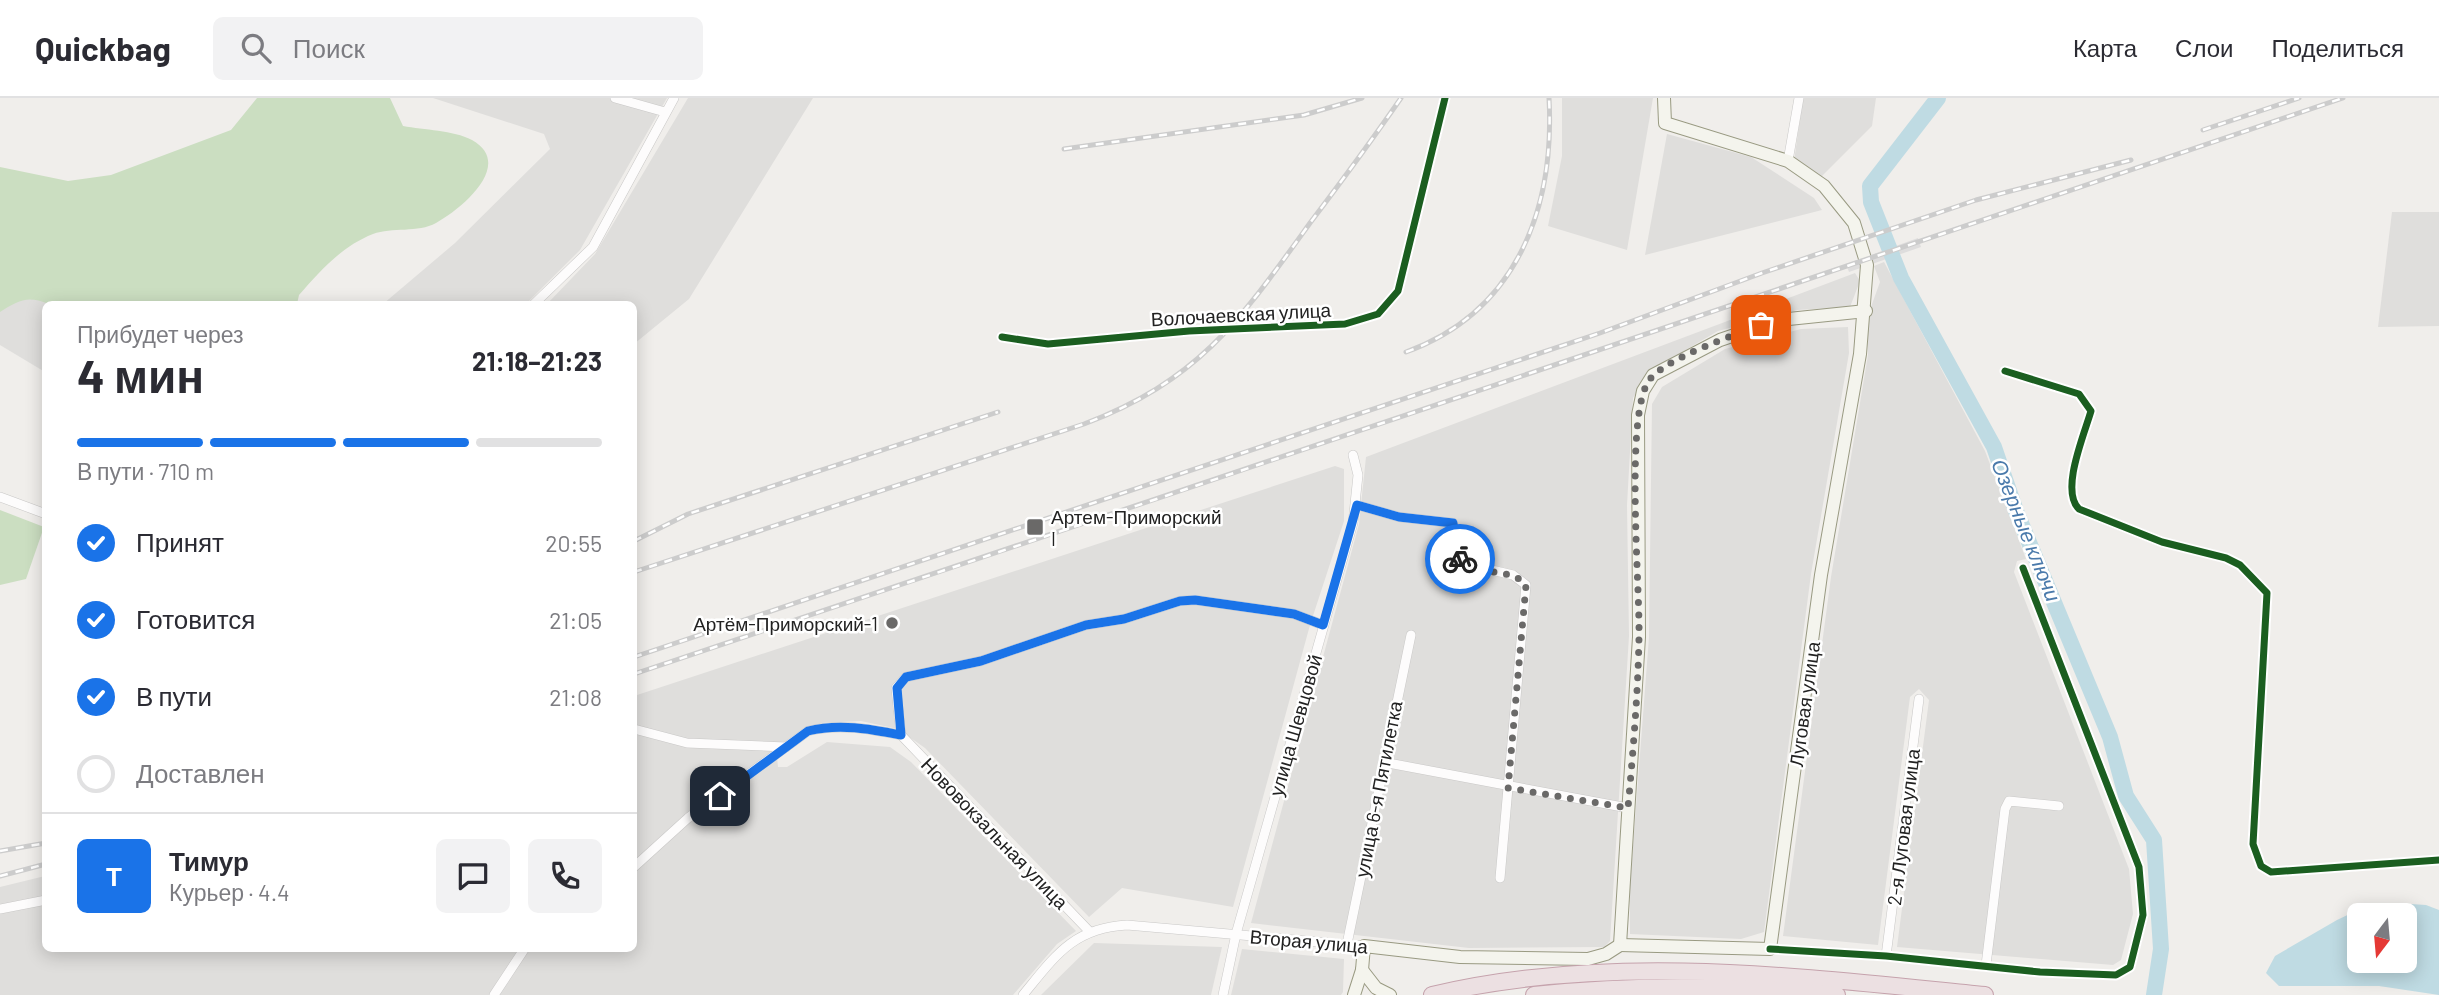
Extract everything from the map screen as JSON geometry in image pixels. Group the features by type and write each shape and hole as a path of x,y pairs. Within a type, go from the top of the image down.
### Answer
{"highway":[{"path":"1432,995 1502,980 1626,973 1758,973 1985,995"},
{"path":"1535,995 1627,987 1752,987 1837,995"}],"main road":[{"name":"Луговая улица","path":"1664,98 1662,114 1665,123 1788,161 1824,186 1854,223 1867,265 1866,311 1821,575 1770,949"},
{"path":"1770,949 1620,945 1639,637 1638,415 1643,391 1653,375 1720,340 1779,320 1866,311"},
{"name":"Вторая улица","path":"1364,946 1460,957 1588,959 1606,954 1620,945"},
{"path":"1354,995 1362,970 1364,946"},
{"path":"1362,970 1376,988 1390,995"}],"street":[{"path":"615,98 665,112"},
{"path":"537,301 593,247 674,98"},
{"name":"Волочаевская улица","path":"1002,337 1048,344 1189,331 1345,324 1378,314 1398,291 1445,98"},
{"path":"1788,161 1799,98"},
{"path":"2005,371 2079,394 2086,401 2091,411 2070,486 2072,503 2079,509 2162,542 2226,558 2239,565 2267,593 2253,844 2261,866 2271,872 2283,872 2319,867 2439,860"},
{"name":"улица Шевцовой","path":"1223,995 1236,934 1357,505 1358,465 1353,455"},
{"path":"0,497 42,513"},
{"path":"1357,505 1399,517 1453,523 1462,563 1513,575 1526,585 1500,878"},
{"path":"1770,949 2116,975 2130,967 2143,915 2139,867 2024,568"},
{"path":"637,864 688,818 808,731 825,727 872,729 901,735 897,688 906,677 1010,653 1046,636 1086,625 1124,619 1180,601 1195,600 1294,614 1323,625"},
{"name":"улица 6-я Пятилетка","path":"1347,944 1411,635"},
{"name":"2-я Луговая улица","path":"1886,956 1919,698"},
{"path":"637,730 687,743 786,747"},
{"name":"Нововокзальная улица","path":"901,735 1089,931"},
{"path":"1383,762 1508,788 1628,808"},
{"path":"1986,965 2005,809 2009,802 2018,800 2059,806"},
{"path":"0,909 42,901"},
{"name":"Вторая улица","path":"1023,995 1069,944 1089,931 1127,925 1364,946"},
{"path":"494,995 522,952"}],"shaded area":[{"path":"433,98 667,98 580,250 529,301 387,301 455,243 550,149 544,134"},
{"path":"688,98 813,98 689,299 637,342 637,301 550,301 595,254"},
{"path":"1562,98 1653,98 1627,250 1548,226 1562,156"},
{"path":"1803,98 1876,98 1872,126 1820,178 1794,161"},
{"path":"1667,134 1751,157 1814,198 1822,210 1645,255"},
{"path":"2392,212 2439,212 2439,326 2378,327"},
{"path":"1884,262 1985,451 2026,559 2017,561 2014,572 2129,869 2133,914 2121,960 2113,965 1897,947 1929,700 1919,689 1910,697 1878,945 1783,936 1831,577 1868,355 1867,318 1880,282 1874,266"},
{"path":"1855,273 1860,281 1850,307 1797,310 1718,331 1648,372 1633,398 1627,505 1629,636 1610,941 1604,947 1469,948 1251,923 1359,524 1366,457"},
{"path":"0,278 118,301 42,301 42,370 0,345"},
{"path":"1848,327 1849,353 1811,574 1764,932 1741,939 1630,934 1630,885 1649,637 1652,404 1662,387 1725,349 1801,329"},
{"path":"1335,466 1344,469 1344,521 1310,625 1233,907 1122,888 1089,917 925,748 898,729 861,721 821,723 777,757 778,767 787,767 827,742 890,747 911,762 1076,931 1057,944 1013,995 0,995 0,887 42,877 42,952 637,952 637,695"},
{"path":"1094,943 1222,947 1211,995 1041,995"},
{"path":"1242,949 1344,959 1343,992 1341,995 1231,995"}],"green space":[{"path":"257,98 390,98 403,126 447,132 472,140 484,150 488,161 480,185 459,208 429,226 380,232 351,245 315,277 299,295 298,301 42,301 29,299 0,312 0,167 68,181 111,175 231,130"},
{"path":"0,510 42,526 42,533 26,579 0,585"}],"water":[{"path":"2417,904 2439,910 2439,995 2379,986 2279,986 2266,973 2275,956 2347,915 2347,973 2417,973"}],"pier":[{"path":"1918,238 1921,247 1849,272 1846,264"}],"waterway":[{"name":"Озерные ключи","path":"1938,98 1870,186 1871,202 1901,278 1994,447 2016,511 2110,737 2126,796 2154,840 2161,949 2154,995"}],"railway":[{"path":"1064,149 1304,115 1362,98"},
{"path":"637,571 1084,424 1159,388 1215,343 1239,317 1401,98"},
{"path":"1406,352 1444,334 1476,311 1502,283 1521,251 1536,216 1545,178 1549,98"},
{"path":"2203,130 2299,98"},
{"path":"637,673 2343,98"},
{"path":"637,656 1600,333 1762,273 1976,200 2131,160"},
{"path":"637,540 688,514 998,412"},
{"path":"0,851 42,844"},
{"path":"0,876 42,865"}],"cycle path":[{"path":"1002,337 1048,344 1189,331 1345,324 1378,314 1398,291 1445,98"},
{"path":"2005,371 2079,394 2091,411 2073,476 2074,501 2079,509 2162,542 2226,558 2240,565 2267,593 2253,844 2261,866 2271,872 2439,860"},
{"path":"1770,949 1886,956 2040,972 2116,975 2130,967 2143,915 2139,867 2023,568"}],"way so far":[{"path":"1460,559 1468,566 1513,575 1526,585 1508,788 1628,808 1639,637 1637,505 1640,401 1653,375 1720,340 1761,325"}],"place":[{"name":"Артем-Приморский I","path":"1035,527"},
{"name":"Артём-Приморский-1","path":"892,623"}],"route":[{"path":"720,796 808,731 825,727 852,728 901,735 897,688 899,682 906,677 1010,653 1046,636 1086,625 1124,619 1180,601 1195,600 1294,614 1323,625 1357,505 1399,517 1447,520 1453,523 1456,526 1460,559"}]}
